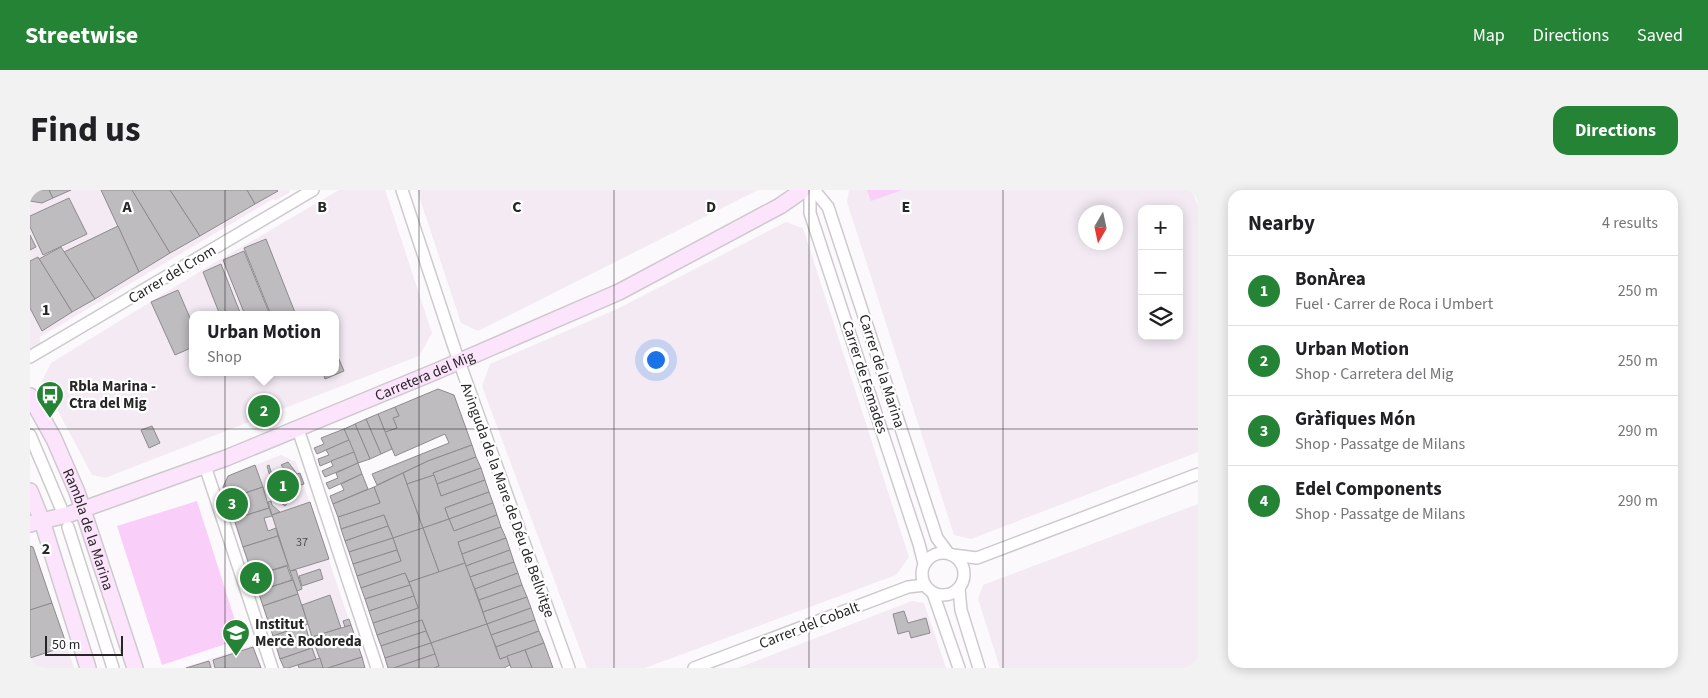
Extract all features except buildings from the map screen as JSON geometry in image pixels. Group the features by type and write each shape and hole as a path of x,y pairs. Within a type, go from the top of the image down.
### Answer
{"street":[{"name":"Carrer del Crom","path":"30,357 313,190"},
{"name":"Avinguda de la Mare de Déu de Bellvitge","path":"402,190 458,361 568,668"},
{"name":"Carretera del Mig","path":"36,523 83,510 205,466 298,429 619,292 780,206 803,190"},
{"name":"Carrer de Femades","path":"810,190 810,213 913,525 924,564"},
{"name":"Carrer de la Marina","path":"814,190 832,215 937,538 951,554"},
{"name":"Rambla de la Marina","path":"30,396 54,439 83,510 135,668"},
{"path":"298,429 377,668"},
{"name":"Rambla de la Marina","path":"30,435 61,508"},
{"path":"205,466 272,668"},
{"path":"964,573 977,558 1198,474"},
{"path":"30,491 36,523 88,668"},
{"name":"Rambla de la Marina","path":"68,527 113,668"},
{"path":"959,668 922,575 924,564 932,556 943,553 977,558"},
{"path":"951,554 961,563 964,573 964,579 959,589 961,610 979,668"},
{"name":"Carrer del Cobalt","path":"694,668 908,587 929,589"},
{"path":"929,589 944,596 959,589"}],"shaded area":[{"path":"30,190 290,190 289,193 276,200 273,199 40,337 40,347 30,353"},
{"path":"339,190 385,190 432,333 419,356 105,478 92,475 42,381 51,363 204,269"},
{"path":"417,190 758,190 478,331 461,323"},
{"path":"849,190 1192,190 1198,206 1198,452 971,539 954,535 847,202"},
{"path":"867,190 902,190 871,201"},
{"path":"786,222 803,228 909,557 896,575 645,668 587,668 482,386 490,364 617,309"},
{"path":"281,455 296,462 365,668 284,668 223,487 228,476"},
{"path":"197,501 241,639 162,665 117,526"},
{"path":"1198,504 1198,668 1000,668 978,599 983,585"},
{"path":"30,546 33,547 74,668 30,668"},
{"path":"912,601 924,603 946,668 738,668"},
{"name":"Institut Mercè Rodoreda","path":"253,645 261,668 183,668"}],"place":[{"name":"Urban Motion","path":"264,411"},
{"name":"Rbla Marina - Ctra del Mig","path":"50,419"},
{"name":"BonÀrea","path":"283,486"},
{"name":"Gràfiques Món","path":"232,504"},
{"name":"Edel Components","path":"256,578"},
{"name":"Institut Mercè Rodoreda","path":"236,657"}]}
